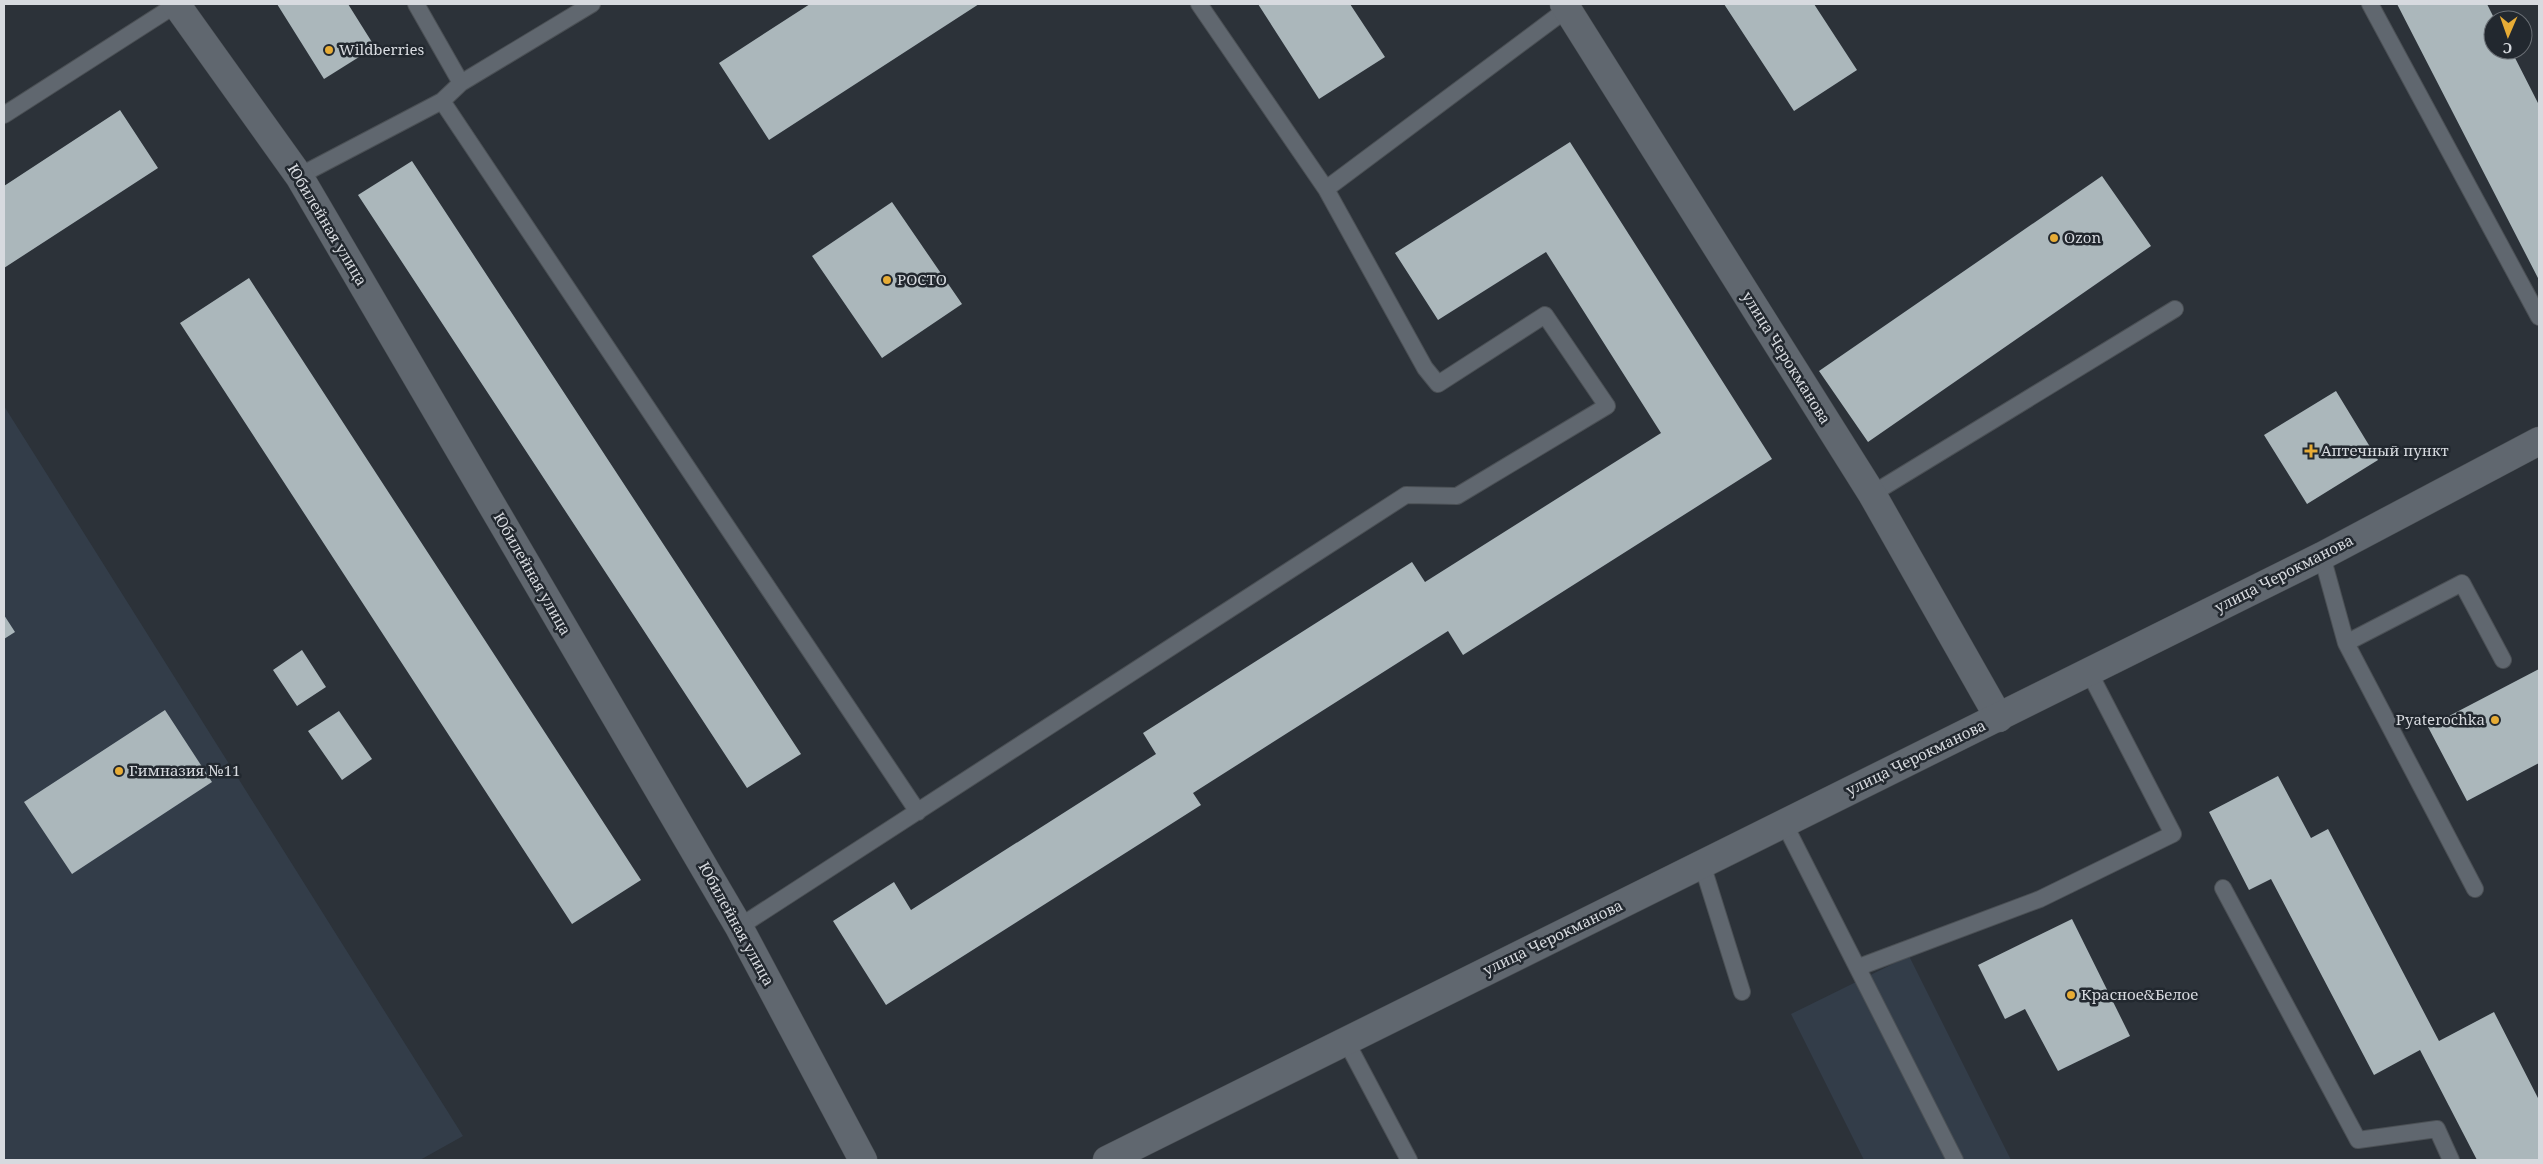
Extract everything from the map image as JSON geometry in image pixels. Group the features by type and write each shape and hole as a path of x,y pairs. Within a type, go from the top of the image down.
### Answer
{"street":[{"name":"Юбилейная улица","path":"176,4 299,176 739,927 863,1160"},
{"name":"улица Черокманова","path":"1565,6 1872,494 1999,718"},
{"name":"улица Черокманова","path":"1108,1160 2322,556 2539,441"}],"lane":[{"path":"4,115 176,4"},
{"path":"416,4 461,83"},
{"path":"299,176 442,101 461,83 592,4"},
{"path":"739,927 1406,495 1457,496 1607,406 1545,315 1438,384 1425,368 1326,189 1199,4"},
{"path":"2370,4 2539,317"},
{"path":"1326,189 1565,6"},
{"path":"442,101 918,812"},
{"path":"1872,494 2175,309"},
{"path":"2322,556 2346,643 2475,889"},
{"path":"2346,643 2462,583 2504,660"},
{"path":"1859,967 2040,898 2173,834 2089,672"},
{"path":"1784,823 1859,967 1955,1160"},
{"path":"1702,864 1742,992"},
{"path":"2223,888 2358,1140 2437,1129 2451,1160"},
{"path":"1346,1041 1410,1160"}],"shaded area":[{"name":"Гимназия №11","path":"4,406 463,1136 420,1160 4,1160"},
{"path":"1909,956 2011,1160 1864,1160 1791,1014"}],"building":[{"path":"277,4 348,4 375,47 324,79"},
{"path":"810,4 979,4 769,140 719,63"},
{"path":"1258,4 1350,4 1385,57 1319,99"},
{"path":"1724,4 1814,4 1857,70 1794,111"},
{"path":"2397,4 2487,4 2490,10 2483,10 2483,60 2516,60 2539,105 2539,280"},
{"path":"120,110 158,168 4,268 4,186"},
{"path":"1570,142 1772,459 1463,655 1448,631 1193,793 1201,805 886,1005 833,921 894,882 911,910 1156,754 1143,733 1412,562 1425,582 1661,433 1546,252 1438,320 1395,253"},
{"path":"412,161 801,754 747,788 358,195"},
{"path":"2102,176 2151,246 1868,442 1819,371"},
{"name":"РОСТО","path":"892,202 962,304 882,358 812,256"},
{"path":"249,278 641,880 572,924 180,323"},
{"path":"2336,391 2378,460 2307,504 2264,435"},
{"path":"4,615 15,632 4,639"},
{"path":"302,650 326,687 297,706 273,670"},
{"path":"2539,669 2539,763 2467,801 2428,727"},
{"path":"165,710 212,782 72,874 24,802"},
{"path":"339,711 372,759 342,780 308,731"},
{"path":"2278,776 2311,838 2328,829 2439,1041 2494,1012 2539,1100 2539,1160 2477,1160 2420,1050 2374,1075 2271,879 2249,890 2209,812"},
{"path":"2072,919 2130,1036 2058,1071 2025,1009 2005,1019 1978,965"}],"place":[{"name":"Wildberries","path":"329,50"},
{"name":"Ozon","path":"2054,238"},
{"name":"РОСТО","path":"887,280"},
{"name":"Аптечный пункт","path":"2311,451"},
{"name":"Pyaterochka","path":"2495,720"},
{"name":"Гимназия №11","path":"119,771"},
{"name":"Красное&Белое","path":"2071,995"}]}
